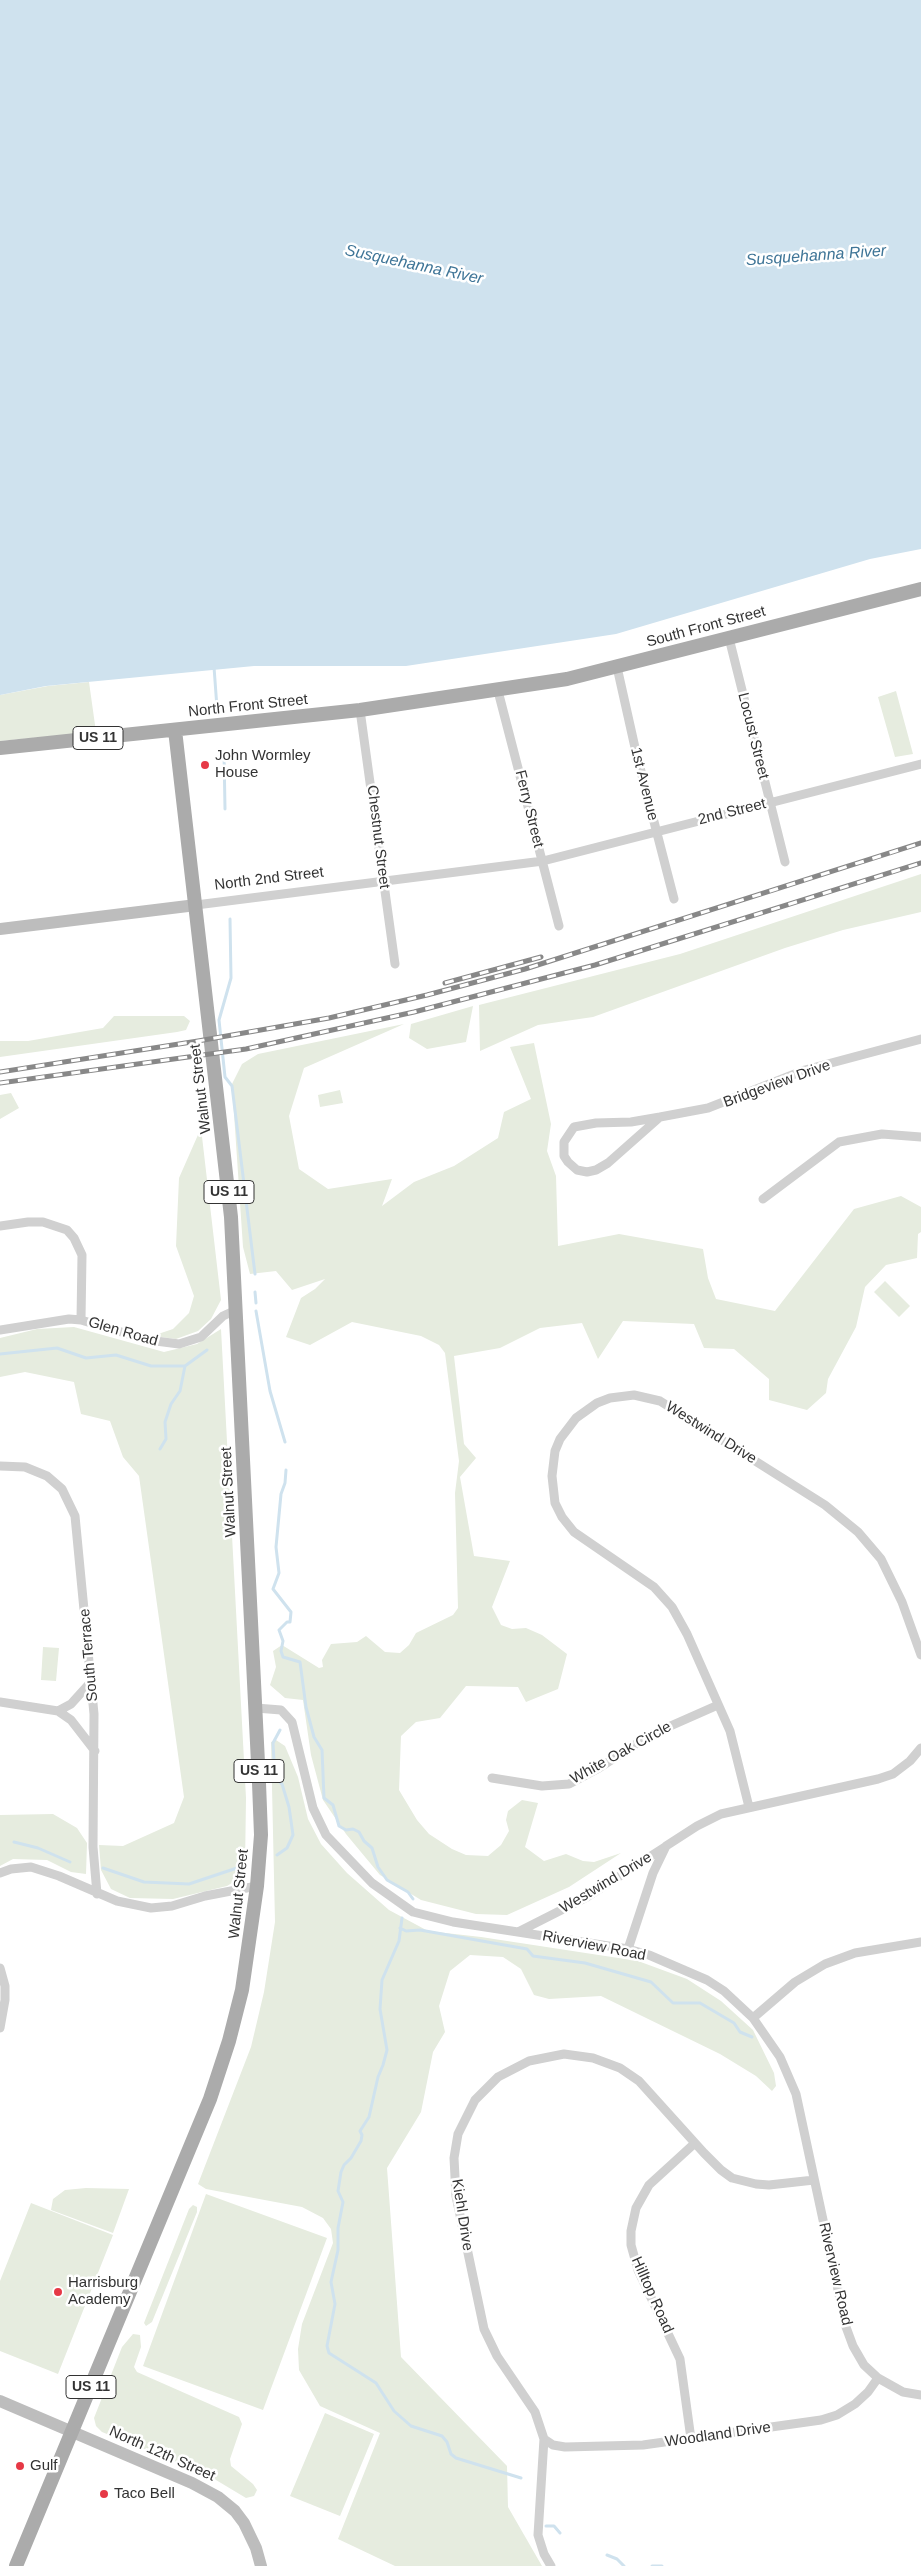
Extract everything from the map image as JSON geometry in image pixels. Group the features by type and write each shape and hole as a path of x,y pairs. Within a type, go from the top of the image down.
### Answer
{"main road":[{"name":"South Front Street","path":"498,691 617,668 921,588"},
{"name":"North Front Street","path":"0,748 360,710 498,691"},
{"name":"Walnut Street","path":"72,2432 210,2099 229,2041 247,1964 257,1886 260,1808 256,1708 236,1310 226,1157 176,730"},
{"name":"North 2nd Street","path":"0,929 196,905"},
{"name":"North 12th Street","path":"0,2401 192,2482 218,2497 235,2511 244,2523 256,2548 261,2566"},
{"name":"US 11","path":"16,2566 72,2432"}],"street":[{"name":"Locust Street","path":"729,638 785,862"},
{"name":"1st Avenue","path":"617,668 674,899"},
{"name":"Ferry Street","path":"498,691 559,926"},
{"name":"Chestnut Street","path":"360,710 395,964"},
{"name":"2nd Street","path":"542,861 921,764"},
{"name":"North 2nd Street","path":"196,905 542,861"},
{"name":"Bridgeview Drive","path":"660,1117 608,1163 596,1170 587,1172 577,1170 564,1156 564,1142 574,1127 596,1123 631,1122 714,1106 805,1070 921,1039"},
{"path":"763,1199 839,1142 882,1134 921,1137"},
{"path":"0,1226 43,1222 67,1230 74,1238 82,1255 81,1320"},
{"name":"Glen Road","path":"0,1330 53,1320 81,1320 148,1340 178,1344 201,1336 223,1316 236,1310"},
{"name":"Westwind Drive","path":"749,1807 730,1730 687,1634 664,1597 654,1587 574,1532 562,1517 555,1503 552,1476 553,1460 560,1439 576,1418 597,1403 610,1398 634,1395 660,1401 726,1441 845,1520 872,1547 889,1572 921,1655"},
{"name":"South Terrace","path":"0,1466 25,1467 47,1476 62,1489 72,1508 80,1558 95,1751 93,1848 97,1894"},
{"path":"58,1711 72,1704 90,1683"},
{"path":"0,1702 58,1711 72,1720 95,1751"},
{"name":"White Oak Circle","path":"492,1778 542,1786 569,1784 599,1768 650,1735 718,1705"},
{"name":"Riverview Road","path":"256,1708 276,1708 289,1716 295,1728 307,1786 317,1820 336,1848 372,1883 417,1913 453,1922 628,1949 674,1965 707,1980 724,1991 753,2018 765,2033 787,2071 796,2094 846,2327 859,2357 878,2378 902,2392 921,2395"},
{"name":"Westwind Drive","path":"518,1932 588,1896 710,1819 749,1807 878,1779 901,1769 921,1748"},
{"name":"Westwind Drive","path":"628,1949 650,1881 666,1846"},
{"path":"0,1873 31,1866 59,1876 97,1894 132,1905 164,1908 204,1896 257,1886"},
{"path":"753,2018 795,1982 825,1964 855,1953 921,1942"},
{"path":"0,1968 5,1986 5,2000 0,2028"},
{"name":"Kiehl Drive","path":"551,2566 544,2554 538,2535 544,2439 535,2412 492,2345 478,2305 455,2188 454,2158 458,2134 469,2108 484,2088 514,2067 548,2056 576,2054 604,2061 620,2068 639,2081 721,2170 741,2182 769,2185 814,2180"},
{"name":"Hilltop Road","path":"691,2439 680,2359 638,2270 631,2245 631,2231 636,2208 649,2185 695,2143"},
{"name":"Woodland Drive","path":"544,2439 553,2445 579,2448 643,2445 821,2420 837,2415 863,2398 878,2378"}],"shaded area":[{"path":"89,682 96,732 0,741 0,695 48,686"},
{"path":"896,691 913,754 895,757 878,697"},
{"path":"921,874 921,912 843,930 785,948 593,1017 538,1025 480,1051 479,1005 680,954"},
{"path":"473,1006 466,1042 427,1049 409,1038 411,1024"},
{"path":"114,1016 184,1016 190,1021 186,1030 177,1032 0,1057 0,1041 28,1041 103,1028"},
{"path":"404,1024 304,1068 289,1116 299,1169 328,1189 392,1179 382,1206 414,1182 454,1166 498,1138 504,1112 531,1099 510,1047 534,1043 551,1124 547,1151 556,1176 558,1246 619,1234 703,1249 708,1278 716,1299 775,1311 854,1209 901,1196 921,1207 921,1232 918,1234 917,1258 886,1265 865,1287 856,1327 828,1379 826,1393 807,1410 769,1400 769,1379 734,1349 704,1348 694,1324 623,1321 598,1359 582,1323 540,1328 500,1348 454,1356 464,1444 476,1458 460,1477 474,1556 510,1561 492,1607 501,1625 512,1629 526,1628 542,1635 567,1654 558,1689 526,1702 518,1687 466,1686 440,1718 416,1722 401,1736 399,1790 417,1820 429,1834 452,1849 466,1855 488,1856 501,1845 509,1831 506,1820 508,1811 522,1800 538,1803 525,1847 544,1861 566,1854 583,1861 594,1862 621,1853 569,1887 507,1915 476,1914 421,1900 380,1875 346,1834 323,1800 311,1755 303,1700 285,1698 270,1685 276,1667 273,1651 282,1645 319,1668 323,1667 322,1660 331,1644 357,1642 366,1636 385,1652 400,1653 409,1645 416,1633 453,1615 458,1608 455,1493 459,1461 445,1353 439,1345 421,1336 352,1322 310,1345 286,1337 301,1298 315,1289 325,1279 292,1290 276,1271 250,1274 243,1247 232,1084 242,1064 258,1054"},
{"path":"340,1090 343,1103 320,1107 318,1095"},
{"path":"11,1093 19,1108 0,1119 0,1095"},
{"path":"201,1128 221,1300 211,1319 198,1331 176,1339 152,1336 173,1329 189,1313 194,1296 176,1246 179,1178"},
{"path":"885,1281 910,1306 899,1317 874,1292"},
{"path":"74,1327 164,1352 197,1344 221,1329 246,1798 245,1867 240,1878 227,1886 173,1899 130,1898 111,1889 101,1870 99,1845 123,1846 174,1823 184,1797 139,1476 123,1457 110,1421 81,1414 74,1382 25,1372 0,1377 0,1338 37,1329"},
{"path":"43,1647 59,1648 56,1681 41,1680"},
{"path":"276,1740 285,1746 298,1777 308,1819 321,1844 347,1873 389,1910 428,1931 481,1937 638,1961 687,1979 721,2001 753,2030 774,2073 776,2086 772,2091 756,2076 720,2054 601,1996 549,1999 534,1995 521,1969 503,1957 470,1955 450,1971 439,2006 445,2032 433,2052 421,2112 387,2168 401,2357 507,2466 508,2507 542,2566 395,2566 338,2539 380,2433 320,2406 299,2370 298,2349 302,2324 333,2243 331,2229 323,2218 302,2207 206,2189 198,2184 251,2047 264,1992 275,1922 271,1742"},
{"path":"53,1814 77,1828 87,1843 86,1874 71,1872 47,1860 13,1859 0,1866 0,1815"},
{"path":"86,2188 129,2189 113,2233 51,2210 53,2199 65,2190"},
{"path":"206,2194 327,2238 263,2410 143,2366"},
{"path":"31,2203 113,2235 58,2374 0,2351 0,2281"},
{"path":"193,2205 197,2207 197,2212 152,2322 146,2326 144,2323 189,2209"},
{"path":"133,2334 140,2335 141,2347 134,2367 137,2372 239,2417 242,2424 230,2459 231,2466 253,2484 257,2490 254,2496 246,2498 206,2474 102,2432 96,2426 94,2418 122,2347"},
{"path":"325,2413 374,2434 340,2516 290,2496"}],"water":[{"name":"Susquehanna River","path":"0,0 921,0 921,549 870,559 616,634 406,666 254,666 46,686 0,695"}],"waterway":[{"path":"214,667 217,708"},
{"path":"224,752 225,809"},
{"path":"230,919 231,978 219,1020 225,1077 232,1086 255,1274"},
{"path":"255,1292 256,1303"},
{"path":"256,1311 270,1391 285,1442"},
{"path":"0,1354 57,1348 86,1358 116,1355 151,1366 185,1366 207,1350"},
{"path":"160,1449 166,1439 165,1422 171,1404 180,1391 185,1366"},
{"path":"286,1470 285,1483 281,1494 276,1547 279,1573 273,1589 291,1612 290,1622 287,1622 279,1630 283,1641 281,1651 283,1657 300,1662 306,1707 314,1737 322,1750 324,1798 333,1805 339,1826 346,1830 353,1829 359,1832 364,1841 372,1848 378,1867 387,1880 408,1892 413,1899"},
{"path":"277,1855 287,1848 293,1835 289,1807 282,1784 275,1778 273,1743 280,1730"},
{"path":"14,1842 38,1848 70,1862"},
{"path":"103,1868 144,1882 189,1884 237,1868"},
{"path":"402,1918 399,1941 382,1980 380,2009 387,2050 378,2077 369,2117 360,2131 362,2135 361,2141 341,2172 338,2191 343,2202 338,2228 338,2250 331,2282 335,2304 327,2346 329,2353 376,2383 394,2411 411,2426 442,2436 447,2442 451,2454 456,2458 521,2478"},
{"path":"400,1928 406,1931 420,1930 527,1949 533,1956 585,1963 651,1982 673,2003 700,2003 734,2023 740,2032 752,2037"},
{"path":"546,2526 554,2526 560,2533"},
{"path":"607,2555 617,2559 624,2566"},
{"path":"652,2566 662,2566"}],"railway":[{"path":"0,1072 329,1018 427,995 525,969 921,843"},
{"path":"0,1083 246,1049 414,1012 595,965 921,863"},
{"path":"445,983 541,957"}],"place":[{"name":"John Wormley House","path":"205,765"},
{"name":"Harrisburg Academy","path":"58,2292"},
{"name":"Gulf","path":"20,2466"},
{"name":"Taco Bell","path":"104,2494"}]}
